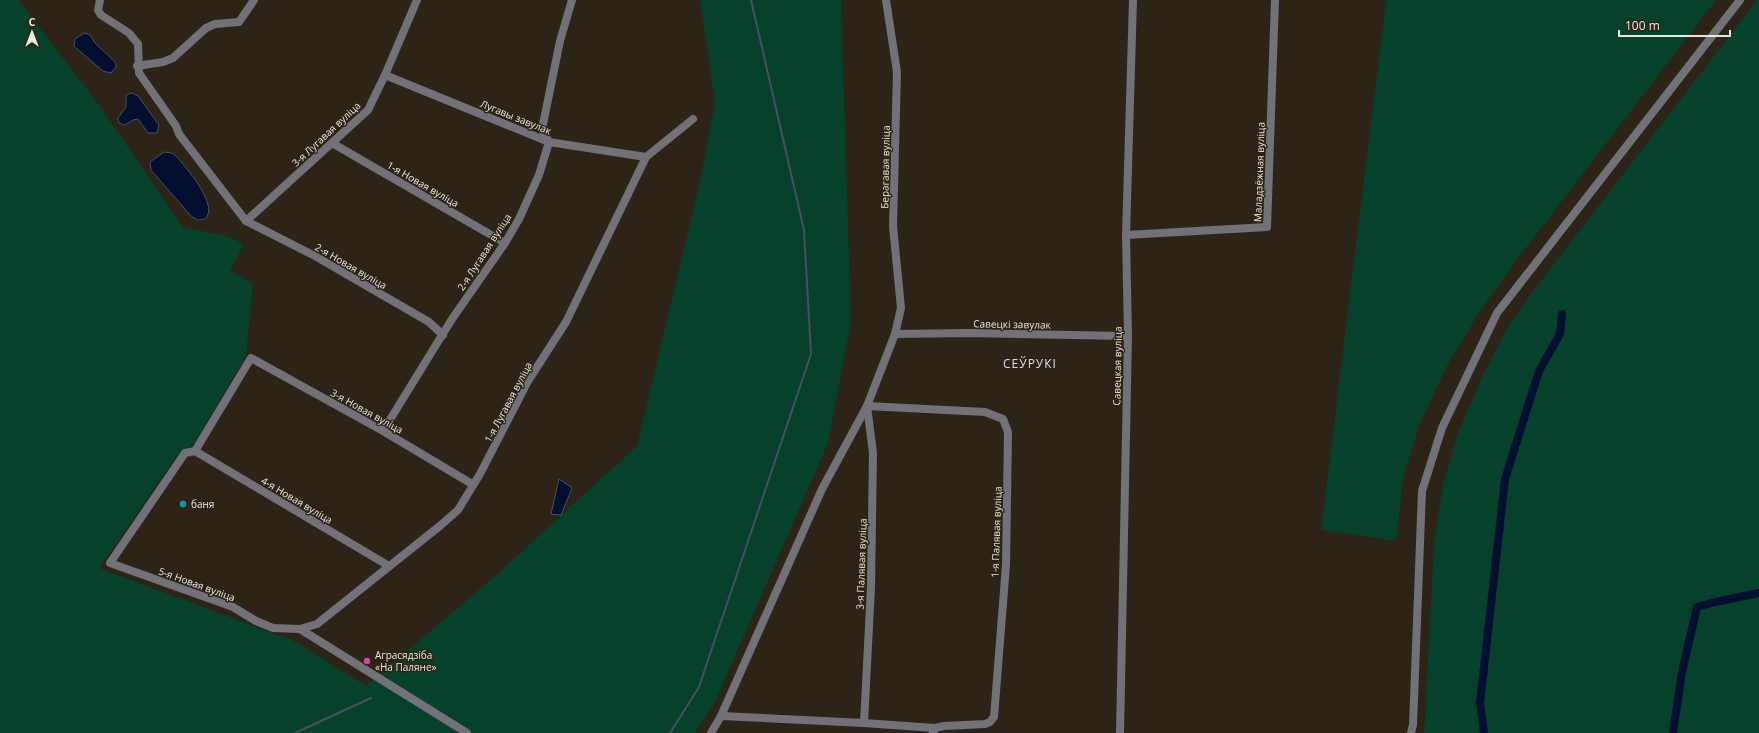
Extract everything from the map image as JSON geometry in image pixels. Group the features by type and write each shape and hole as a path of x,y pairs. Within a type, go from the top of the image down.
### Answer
{"street":[{"path":"100,0 98,10 101,14 129,33 138,44 137,66 139,73 176,126 179,134 246,221"},
{"path":"137,66 162,62 173,58 206,28 215,24 239,22 254,0"},
{"name":"3-я Лугавая вуліца","path":"246,221 368,110 385,75 417,0"},
{"path":"549,142 542,129 560,41 572,0"},
{"name":"Берагавая вуліца","path":"711,733 721,716 822,489 867,406 896,334 901,308 893,226 897,72 886,0"},
{"name":"Савецкая вуліца","path":"1120,733 1128,336 1126,235 1133,0"},
{"name":"Маладзёжная вуліца","path":"1126,235 1267,227 1275,0"},
{"path":"1410,733 1413,725 1422,491 1442,428 1497,313 1740,0"},
{"name":"Лугавы завулак","path":"385,75 549,142 646,157"},
{"name":"1-я Лугавая вуліца","path":"300,629 317,624 458,510 499,440 528,381 566,322 646,157 693,119"},
{"name":"2-я Лугавая вуліца","path":"383,431 442,335 505,243 519,219 539,175 549,142"},
{"name":"1-я Новая вуліца","path":"332,143 505,243"},
{"name":"2-я Новая вуліца","path":"246,221 315,256 429,322 442,335"},
{"name":"Савецкі завулак","path":"896,334 969,333 1128,336"},
{"name":"3-я Новая вуліца","path":"195,451 251,358 383,431 472,484"},
{"name":"3-я Палявая вуліца","path":"864,723 871,587 873,453 867,406"},
{"name":"1-я Палявая вуліца","path":"721,716 864,723 934,731 944,726 985,724 990,722 994,717 1006,565 1008,432 1003,419 986,412 867,406"},
{"name":"5-я Новая вуліца","path":"195,451 185,453 110,563 233,607 256,621 273,628 300,629"},
{"name":"4-я Новая вуліца","path":"195,451 389,566"},
{"path":"300,629 467,733"}],"green space":[{"path":"0,0 18,0 97,102 183,227 226,236 244,244 230,271 253,284 246,356 195,442 176,457 99,568 296,642 366,686 493,578 637,446 701,177 715,102 700,0 841,0 851,322 828,443 714,704 695,733 0,733"},
{"path":"1386,0 1716,0 1512,266 1478,314 1447,366 1419,425 1403,479 1396,541 1321,530"},
{"path":"1757,0 1759,0 1759,733 1424,733 1434,543 1443,484 1458,433 1481,379 1507,328 1537,286"}],"water":[{"path":"84,33 90,35 95,43 116,63 116,67 111,73 103,71 74,46 75,39"},
{"path":"132,93 138,96 159,125 157,133 148,133 138,119 125,125 119,123 118,118 126,107 126,95"},
{"path":"164,152 172,153 176,156 200,186 208,205 208,213 205,219 198,220 191,216 151,170 150,162"},
{"path":"559,479 572,488 561,515 551,514"}],"waterway":[{"path":"670,733 699,687 811,354 804,230 751,0"},
{"path":"1484,733 1480,703 1505,479 1539,371 1560,334 1562,314"},
{"path":"1673,733 1682,672 1697,607 1759,593"},
{"path":"295,733 371,698"}],"place":[{"name":"баня","path":"183,504"},
{"name":"Аграсядзіба «На Паляне»","path":"367,661"}],"district":[{"name":"СЕЎРУКІ","path":"1030,363"}]}
